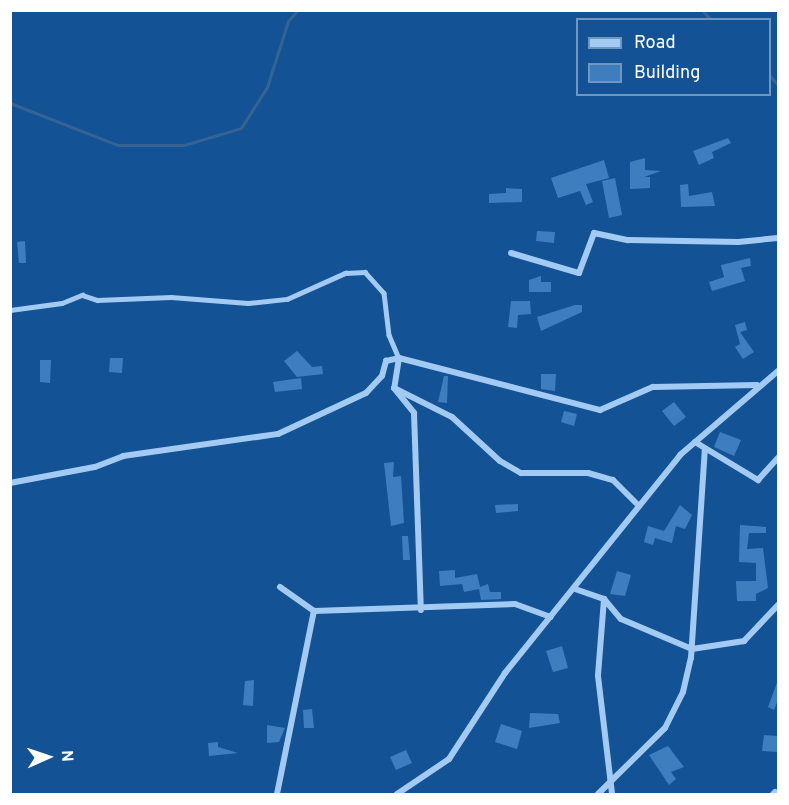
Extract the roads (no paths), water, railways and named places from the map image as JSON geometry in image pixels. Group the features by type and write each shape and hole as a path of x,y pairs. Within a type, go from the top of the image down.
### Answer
{"street":[{"path":"511,253 579,273 594,233 628,240 778,238"},
{"path":"10,483 95,467 123,456 278,434 366,393 382,376 386,362 399,358 600,410 652,387 757,386"},
{"path":"399,358 394,388 414,413 421,610"},
{"path":"397,795 449,759 505,673 575,589 638,505 695,442 776,371 778,363"},
{"path":"394,388 452,417 500,461 521,473 588,473 613,480 638,505"},
{"path":"695,442 758,480 778,458"},
{"path":"598,795 665,728 683,692 692,649 705,448"},
{"path":"280,587 314,611 421,610 515,604 551,616"},
{"path":"575,589 604,599 621,619 692,649 744,641 778,605"},
{"path":"604,599 598,676 612,795"},
{"path":"278,795 314,611"}],"lane":[{"path":"10,310 63,303 82,295 97,300 277,300 345,273 365,272 384,293 389,335 399,358"}],"waterway":[{"path":"10,103 118,145 184,145 241,128 267,87 288,21 298,10"},
{"path":"702,10 709,18"},
{"path":"771,77 778,85"}]}
